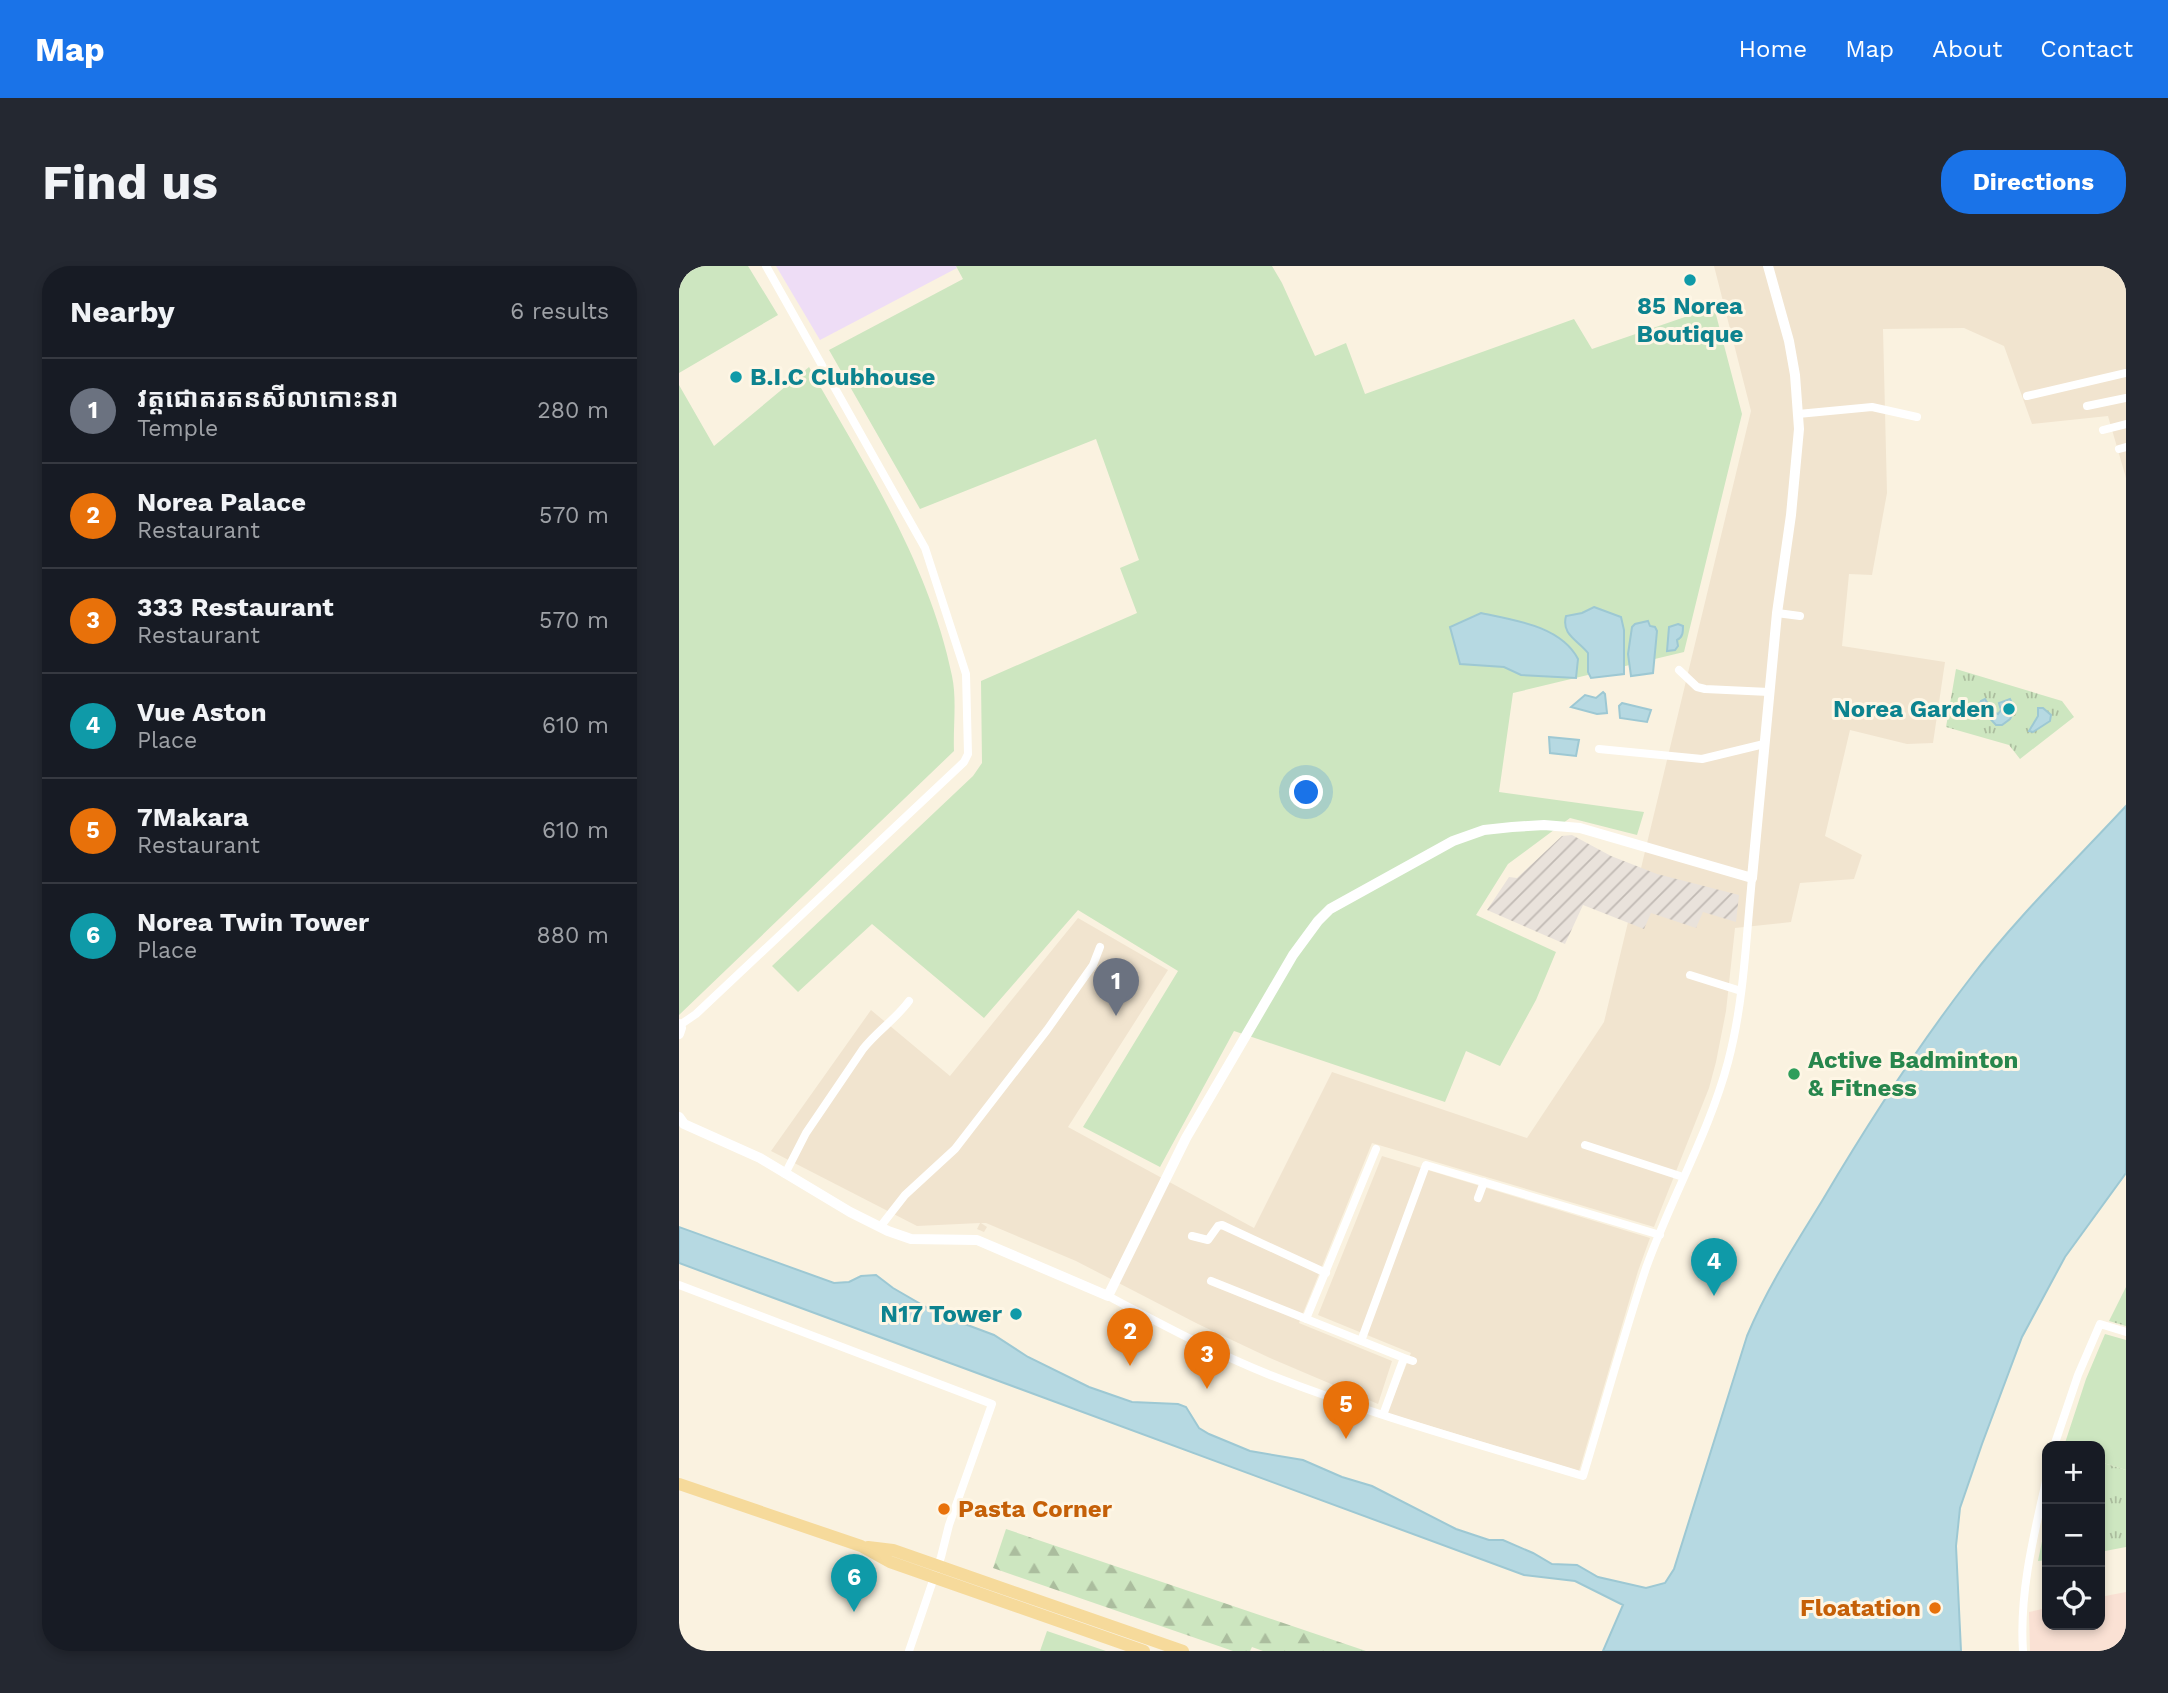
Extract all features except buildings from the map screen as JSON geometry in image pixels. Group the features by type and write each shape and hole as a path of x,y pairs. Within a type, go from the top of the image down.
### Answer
{"main road":[{"path":"679,1484 861,1546 890,1562 936,1572 1183,1651"},
{"path":"936,1572 1144,1651"}],"street":[{"path":"679,1034 679,1024 696,1014 964,762 968,754 966,674 925,548 766,266"},
{"path":"679,1117 684,1124 760,1158 880,1227 911,1239 977,1240 1108,1296 1249,1366 1383,1415 1583,1476 1646,1268 1720,1088 1733,1041 1741,991 1777,613 1791,515 1798,414 1789,341 1768,266"},
{"path":"2027,396 2126,373"},
{"path":"2087,406 2126,398"},
{"path":"1798,414 1871,407 1917,417"},
{"path":"2103,430 2126,424"},
{"path":"1777,613 1800,616"},
{"path":"1679,670 1697,687 1705,689 1769,692"},
{"path":"1599,749 1702,759 1764,744"},
{"path":"1108,1296 1186,1138 1293,955 1318,921 1346,898 1453,841 1484,830 1544,825 1580,828 1752,878"},
{"path":"880,1227 905,1195 955,1149 1000,1093 1093,965 1100,947"},
{"path":"1690,975 1741,991"},
{"path":"785,1174 813,1122 863,1049 909,1001"},
{"path":"1585,1144 1683,1177"},
{"path":"1306,1319 1376,1149"},
{"path":"1361,1341 1426,1165 1660,1235"},
{"path":"1478,1198 1484,1182"},
{"path":"1192,1236 1207,1240 1218,1226 1222,1225 1325,1273"},
{"path":"1211,1281 1413,1361"},
{"path":"679,1285 992,1404 949,1525 909,1651"},
{"path":"2057,1441 2078,1375 2100,1324 2126,1332"},
{"path":"1383,1415 1404,1358"},
{"path":"2023,1651 2023,1606 2042,1500"}],"shaded area":[{"path":"776,266 956,266 957,268 820,340"},
{"path":"1714,266 2126,266 2126,478 2108,416 2032,424 2004,346 1964,328 1883,329 1887,493 1872,575 1849,574 1842,646 1945,662 1933,743 1907,744 1850,730 1825,836 1862,855 1854,879 1800,883 1791,922 1735,928 1726,1011 1709,1088 1654,1227 1372,1143 1299,1323 1392,1361 1378,1404 1270,1358 1076,1261 986,1223 981,1223 987,1227 984,1232 977,1229 980,1223 917,1226 771,1151 871,1010 950,1076 1078,918 1168,970 1068,1127 1254,1228 1332,1072 1527,1138 1604,1022 1751,411"},
{"path":"1572,835 1611,856 1657,874 1739,895 1736,922 1703,912 1696,928 1651,913 1644,929 1583,905 1565,944 1487,910 1509,877 1517,878 1562,836"},
{"path":"1382,1156 1650,1238 1579,1471 1387,1413 1411,1353 1318,1315"},
{"path":"2126,1592 2126,1651 2030,1651 2029,1612 2042,1609 2042,1630 2105,1630 2105,1596"}],"green space":[{"path":"691,266 748,266 778,315 679,373 679,274"},
{"path":"956,266 1272,266 1315,356 1346,343 1365,394 1574,319 1592,349 1714,307 1742,414 1684,652 1513,693 1499,792 1644,812 1637,835 1570,818 1508,864 1476,915 1556,952 1536,1000 1500,1066 1466,1051 1445,1102 1234,1031 1160,1167 1083,1127 1178,971 1078,910 984,1018 872,924 798,992 772,966 973,776 982,763 981,681 1137,613 1120,568 1139,560 1096,439 920,509 829,350 963,279"},
{"path":"809,367 893,516 928,594 942,634 952,676 955,704 954,751 679,1015 679,385 714,446"},
{"name":"Norea Garden","path":"1956,669 2062,701 2074,717 2020,759 2009,745 1946,727"},
{"path":"2126,1287 2126,1326 2109,1321"},
{"path":"2105,1334 2126,1340 2126,1470 2105,1464 2105,1441 2066,1441 2086,1379"},
{"path":"2105,1464 2126,1470 2126,1547 2105,1551"},
{"path":"1006,1529 1366,1651 1263,1651 1252,1647 1250,1651 1233,1651 993,1568"},
{"path":"2042,1541 2042,1561 2038,1561"},
{"path":"1047,1631 1106,1651 1040,1651"}],"water":[{"path":"1594,607 1621,617 1624,630 1624,674 1591,678 1588,672 1588,653 1568,633 1566,616"},
{"path":"1481,613 1535,626 1560,639 1578,659 1576,678 1521,675 1504,667 1460,664 1450,627"},
{"path":"1648,621 1657,631 1653,673 1631,676 1628,654 1632,627"},
{"path":"1678,624 1683,626 1683,632 1677,640 1678,646 1675,650 1667,651 1669,627"},
{"path":"1603,692 1607,713 1597,714 1571,707 1585,695 1596,698"},
{"path":"1985,699 1993,712 1998,714 2001,710 1999,703 2010,699 2015,709 2010,719 2002,725 1996,725 1983,711 1971,714 1970,709 1978,707"},
{"path":"1622,703 1651,710 1647,722 1620,718 1619,706"},
{"path":"2038,708 2043,708 2051,715 2050,721 2033,732 2029,731 2038,716"},
{"path":"1549,737 1579,740 1576,756 1550,753"},
{"path":"2126,806 2126,1173 2065,1257 2022,1337 1982,1444 1960,1508 1956,1546 1961,1651 1603,1651 1623,1605 1575,1581 1524,1575 679,1263 679,1227 834,1283 876,1275 938,1314 994,1335 1028,1357 1089,1387 1132,1402 1178,1404 1186,1407 1199,1428 1250,1451 1303,1460 1342,1477 1372,1486 1456,1529 1489,1540 1503,1540 1552,1564 1577,1565 1598,1577 1646,1588 1665,1583 1674,1569 1747,1336 1792,1250 1874,1116 1949,1006 2006,935"}],"place":[{"name":"85 Norea Boutique","path":"1690,280"},
{"name":"B.I.C Clubhouse","path":"736,377"},
{"name":"Norea Garden","path":"2009,709"},
{"name":"វត្តជោតរតនសីលាកោះនរា","path":"1116,1016"},
{"name":"Active Badminton & Fitness","path":"1794,1074"},
{"name":"Vue Aston","path":"1714,1296"},
{"name":"N17 Tower","path":"1016,1314"},
{"name":"Norea Palace","path":"1130,1366"},
{"name":"333 Restaurant","path":"1207,1389"},
{"name":"7Makara","path":"1346,1439"},
{"name":"Pasta Corner","path":"944,1509"},
{"name":"Floatation","path":"1935,1608"},
{"name":"Norea Twin Tower","path":"854,1612"}]}
